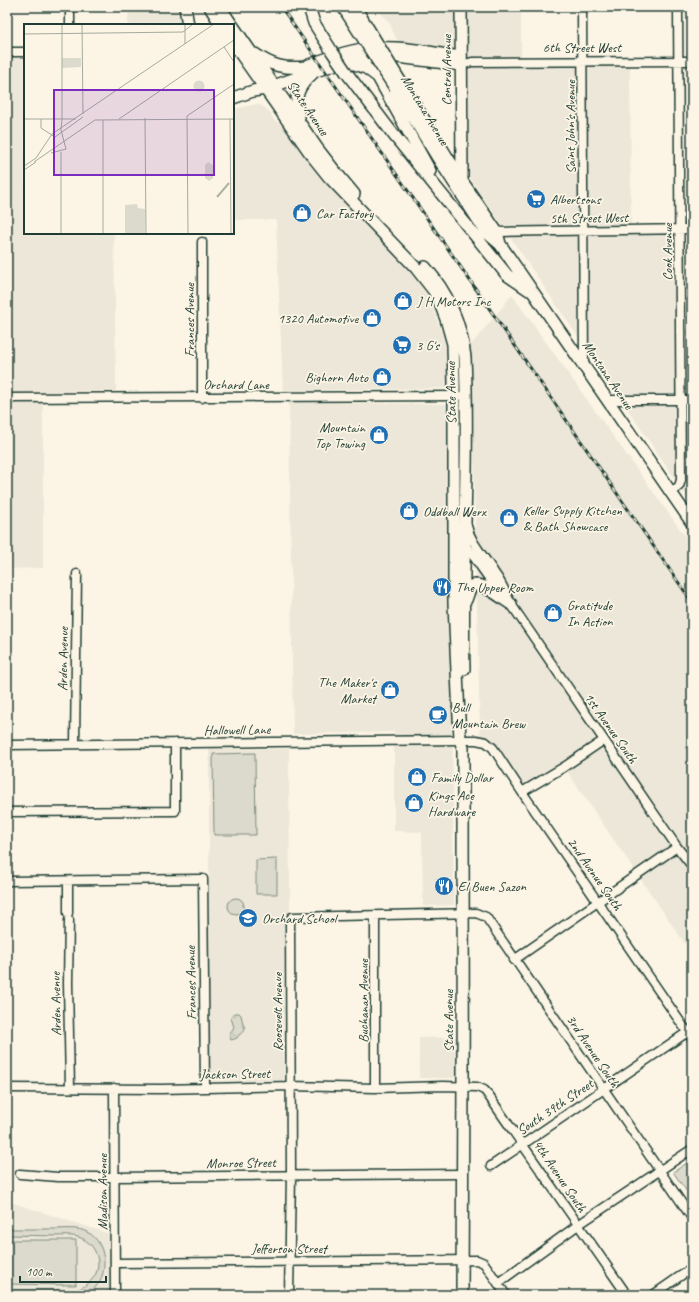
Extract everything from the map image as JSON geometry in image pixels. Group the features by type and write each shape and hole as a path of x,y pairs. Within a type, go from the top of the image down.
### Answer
{"main road":[{"path":"185,7 188,24"},
{"path":"210,7 220,24"},
{"path":"220,7 232,24"},
{"path":"309,7 314,23 330,50 393,134 507,275 535,295"},
{"name":"Montana Avenue","path":"343,7 398,85 462,181 491,232"},
{"name":"Montana Avenue","path":"355,7 436,156 500,244 692,523"},
{"name":"Central Avenue","path":"461,7 465,62 462,181"},
{"path":"234,28 249,50 268,84"},
{"path":"234,44 268,84"},
{"name":"6th Street West","path":"268,84 305,67 337,55 376,48 406,49 465,62"},
{"path":"249,50 275,66 288,68 305,67"},
{"name":"6th Street West","path":"268,84 319,69 344,67 368,58 390,56 465,62"},
{"path":"344,67 352,63 366,68 378,77 444,196"},
{"path":"303,127 296,100 305,80 319,69"},
{"path":"234,98 268,84"},
{"name":"State Avenue","path":"268,84 303,127 326,161 341,179 395,237 420,261 444,293 457,319 464,347 466,369 466,521 463,614 464,1086 462,1295"},
{"name":"State Avenue","path":"268,84 313,157 328,178 416,268 434,291 446,318 453,344 454,603 463,743"},
{"path":"463,614 469,590 471,586 474,585 484,587 511,604"}],"street":[{"path":"70,7 70,24"},
{"name":"Saint John's Avenue","path":"582,7 584,366"},
{"name":"Cook Avenue","path":"671,493 679,486 680,480 678,7"},
{"path":"7,52 24,52"},
{"name":"6th Street West","path":"465,62 692,61"},
{"name":"5th Street West","path":"491,232 692,229"},
{"name":"Frances Avenue","path":"202,242 202,398"},
{"name":"Orchard Lane","path":"7,398 466,396"},
{"path":"607,400 692,400"},
{"name":"1st Avenue South","path":"454,457 457,488 458,530 461,538 493,584 511,604 677,847 692,866"},
{"name":"1st Avenue South","path":"466,521 474,543 497,576 511,604"},
{"name":"Arden Avenue","path":"75,744 77,574"},
{"path":"522,792 564,767 604,740"},
{"name":"2nd Avenue South","path":"463,743 486,742 493,748 597,901 690,1033"},
{"path":"7,812 175,811 175,743"},
{"name":"Hallowell Lane","path":"7,745 175,743 463,743"},
{"path":"514,960 677,847"},
{"name":"Frances Avenue","path":"68,880 203,879 205,1087"},
{"path":"7,881 68,880"},
{"name":"Arden Avenue","path":"68,880 70,1088"},
{"name":"3rd Avenue South","path":"290,921 292,917 464,913 476,913 486,917 692,1218"},
{"name":"Buchanan Avenue","path":"375,915 375,1088"},
{"name":"Roosevelt Avenue","path":"289,1295 291,1175 290,921"},
{"name":"South 39th Street","path":"491,1166 603,1089 690,1033"},
{"name":"Jackson Street","path":"7,1088 161,1089 290,1086 375,1088 464,1086"},
{"name":"4th Avenue South","path":"464,1086 477,1087 484,1090 627,1295"},
{"name":"Madison Avenue","path":"114,1088 115,1295"},
{"path":"498,1283 578,1225 692,1149"},
{"name":"Monroe Street","path":"20,1174 58,1177 114,1177 462,1174"},
{"name":"Jefferson Street","path":"115,1263 477,1260 484,1264 506,1295"},
{"path":"653,1295 692,1268"}],"shaded area":[{"path":"129,7 179,7 182,24 128,24"},
{"path":"376,7 521,7 521,62 472,62 399,45 390,24"},
{"path":"7,47 24,47 24,234 114,234 116,391 43,392 43,568 7,569"},
{"path":"630,61 631,230 680,229 681,400 692,400 692,504 457,159 461,65"},
{"path":"257,104 270,112 274,120 284,127 367,226 409,269 431,301 447,349 447,388 283,391 276,220 234,220 234,109"},
{"path":"512,295 692,546 692,954 564,767 522,792 491,737 480,735 471,345"},
{"path":"289,402 450,404 454,905 423,906 422,832 394,831 394,732 293,734"},
{"name":"Orchard School","path":"209,748 289,749 290,908 284,927 284,1080 209,1081"},
{"path":"458,1037 457,1078 419,1078 419,1038"},
{"path":"7,1201 110,1234 110,1295 7,1295"}],"green space":[{"path":"255,753 256,835 214,835 213,754"},
{"path":"277,859 277,894 256,894 256,860"},
{"path":"236,898 242,900 244,906 242,912 236,914 230,912 228,906 230,900"},
{"path":"234,1013 239,1013 241,1015 245,1028 237,1038 231,1040 229,1035 234,1027 231,1018"},
{"path":"692,1160 692,1199 673,1172"},
{"path":"7,1229 79,1229 87,1232 98,1241 103,1254 104,1269 100,1281 87,1295 7,1295 7,1290 79,1289 91,1281 95,1275 98,1260 91,1246 83,1239 78,1237 7,1235"},
{"path":"7,1240 76,1240 76,1285 7,1284"}],"railway":[{"path":"281,7 692,602"}],"place":[{"name":"Albertsons","path":"536,199"},
{"name":"Car Factory","path":"302,213"},
{"name":"J H Motors Inc","path":"403,301"},
{"name":"1320 Automotive","path":"372,318"},
{"name":"3 G's","path":"402,345"},
{"name":"Bighorn Auto","path":"382,377"},
{"name":"Mountain Top Towing","path":"379,435"},
{"name":"Oddball Werx","path":"409,511"},
{"name":"Keller Supply Kitchen & Bath Showcase","path":"509,518"},
{"name":"The Upper Room","path":"442,587"},
{"name":"Gratitude In Action","path":"553,613"},
{"name":"The Maker's Market","path":"390,690"},
{"name":"Bull Mountain Brew","path":"438,715"},
{"name":"Family Dollar","path":"417,777"},
{"name":"Kings Ace Hardware","path":"414,803"},
{"name":"El Buen Sazon","path":"444,886"},
{"name":"Orchard School","path":"248,918"}]}
